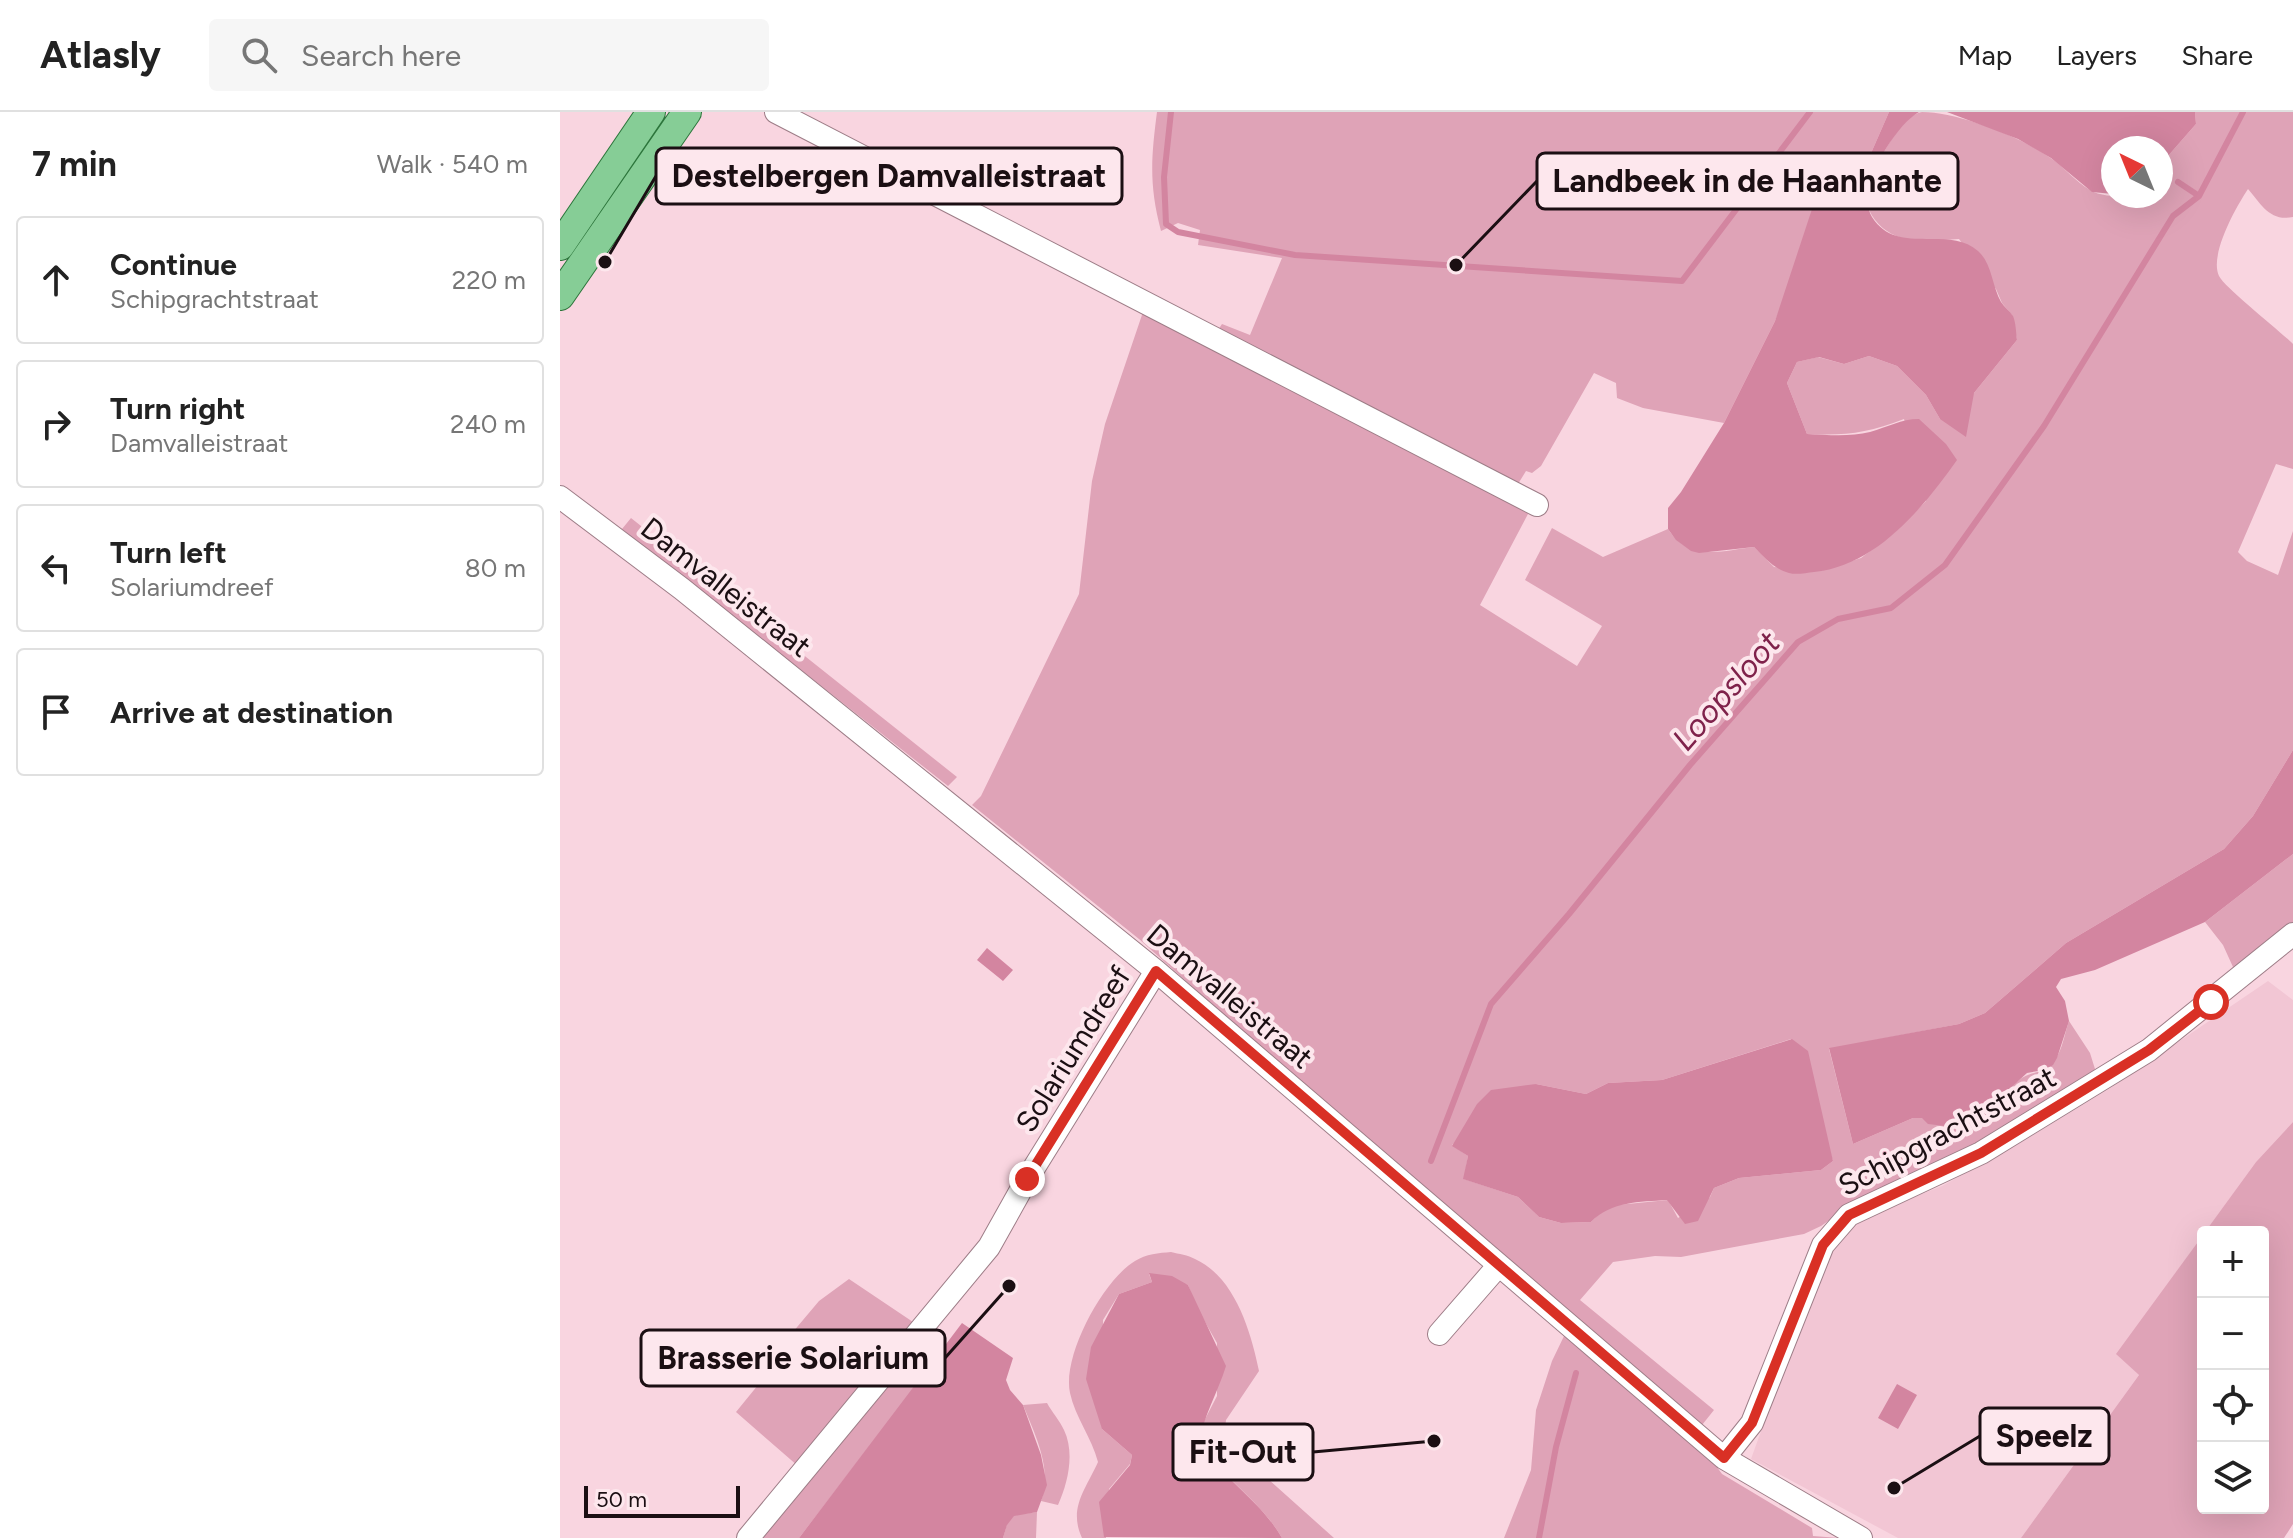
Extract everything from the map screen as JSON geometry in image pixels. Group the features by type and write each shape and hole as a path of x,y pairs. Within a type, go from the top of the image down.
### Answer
{"main road":[{"path":"560,246 651,112"},
{"path":"560,296 687,112"}],"street":[{"path":"776,112 1537,505"},
{"name":"Damvalleistraat","path":"560,497 681,588 1156,971 1724,1458 1861,1538"},
{"name":"Schipgrachtstraat","path":"1724,1458 1752,1423 1823,1245 1849,1215 1981,1153 2137,1058 2293,934"},
{"name":"Solariumdreef","path":"748,1538 989,1247 1027,1179 1156,971"},
{"path":"1439,1334 1499,1265"}],"shaded area":[{"path":"1157,112 1889,112 1868,160 1832,181 1775,321 1724,423 1643,408 1617,398 1616,383 1594,373 1541,466 1532,473 1526,471 1518,484 1528,514 1480,605 1577,666 1602,626 1525,580 1552,528 1603,557 1668,529 1686,546 1696,550 1718,552 1754,547 1774,567 1820,571 1861,558 1895,532 1926,501 1904,419 1856,432 1807,434 1787,383 1797,362 1818,357 1844,364 1869,356 1897,366 1926,395 1940,419 1974,393 2017,340 2012,315 1959,239 1922,241 1904,238 1883,228 1870,211 1867,196 1874,174 1895,134 1913,116 1922,112 1953,116 2024,142 2057,163 2090,190 2101,194 2101,208 2173,208 2173,150 2196,124 2195,112 2293,112 2293,217 2272,214 2248,189 2225,231 2217,267 2219,276 2231,290 2293,344 2293,469 2276,464 2238,552 2247,561 2278,575 2293,531 2293,750 2253,816 2224,849 2066,943 1985,1013 1959,1024 1829,1049 1853,1144 1913,1118 1922,1118 2048,1068 2060,1050 2069,1021 2090,1053 2095,1069 2079,1084 2025,1119 1841,1212 1804,1234 1681,1257 1655,1256 1613,1262 1580,1300 1714,1410 1702,1425 1244,1033 1139,939 972,805 981,796 1079,594 1092,481 1105,424 1144,309 1212,339 1222,324 1250,335 1282,258 1198,245 1200,230 1178,223 1161,231 1153,186 1152,158","holes":["1791,1039 1833,1161 1821,1170 1739,1178 1714,1188 1710,1197 1678,1218 1668,1200 1617,1205 1603,1210 1591,1222 1561,1223 1539,1217 1518,1197 1464,1179 1468,1156 1452,1145 1536,1084 1586,1094 1608,1083 1662,1080"]},
{"path":"1889,112 1919,112 1899,130 1880,159 1869,191 1868,205 1872,217 1883,229 1895,235 1952,240 1966,243 1978,251 1986,262 2001,302 2013,316 2017,340 1974,393 1966,437 1940,419 1926,395 1897,366 1869,356 1844,364 1819,357 1797,362 1787,383 1807,434 1862,434 1919,419 1946,444 1957,460 1929,497 1896,532 1858,559 1837,567 1792,574 1774,566 1754,547 1699,553 1691,551 1676,540 1668,529 1668,508 1724,423 1775,321 1815,200 1832,181 1868,160"},
{"path":"1947,112 2195,112 2196,124 2173,150 2173,136 2101,136 2101,193 2092,192 2051,158 2018,139"},
{"path":"631,518 957,777 948,786 622,529"},
{"path":"2293,750 2293,854 2205,922 2095,970 2061,979 2056,987 2065,1001 2069,1021 2053,1065 2027,1073 1983,1113 1945,1126 1913,1118 1853,1144 1829,1048 1959,1024 1985,1013 2066,943 2224,849 2253,816"},
{"path":"2293,854 2293,926 2238,978 2223,945 2205,922"},
{"path":"987,948 1013,970 1003,981 977,960"},
{"path":"2268,981 2293,1000 2293,1122 2256,1162 2210,1226 2197,1226 2197,1243 2117,1354 2139,1375 2021,1538 1898,1538 1751,1459 1806,1307 1824,1266 1840,1237 1851,1225 1942,1186 2109,1089"},
{"path":"1792,1039 1808,1051 1833,1161 1821,1170 1739,1178 1714,1188 1698,1221 1685,1224 1667,1200 1617,1206 1591,1222 1561,1223 1539,1217 1518,1197 1463,1179 1468,1156 1452,1146 1477,1104 1491,1090 1536,1084 1586,1094 1608,1083 1662,1080"},
{"path":"2293,1122 2293,1524 2284,1538 2021,1538 2139,1375 2116,1354 2197,1243 2197,1514 2269,1514 2269,1226 2209,1226 2256,1162"},
{"path":"1171,1252 1209,1267 1231,1292 1246,1323 1259,1371 1226,1420 1225,1430 1259,1471 1334,1538 1282,1538 1264,1512 1199,1443 1202,1425 1217,1396 1217,1343 1188,1285 1149,1274 1152,1282 1119,1294 1103,1320 1102,1429 1132,1455 1130,1464 1109,1489 1106,1538 1082,1538 1078,1527 1078,1508 1098,1462 1070,1393 1072,1359 1088,1320 1110,1284 1135,1261 1157,1253"},
{"path":"1149,1273 1172,1276 1188,1285 1226,1366 1199,1443 1264,1513 1282,1538 1104,1537 1099,1502 1130,1465 1132,1455 1102,1429 1086,1379 1091,1347 1119,1294 1152,1282"},
{"path":"849,1279 913,1322 798,1466 736,1412 758,1385 771,1358 819,1301"},
{"path":"962,1323 1013,1358 1006,1380 1023,1405 1041,1455 1047,1485 1037,1512 1014,1516 1003,1538 799,1538"},
{"path":"1565,1334 1711,1459 1722,1474 1812,1528 1813,1536 1839,1538 1504,1538 1531,1470 1536,1410 1552,1361"},
{"path":"914,1349 934,1362 799,1538 759,1538"},
{"path":"1897,1384 1917,1395 1898,1429 1878,1418"},
{"path":"1047,1403 1064,1430 1069,1448 1067,1478 1058,1505 1041,1501 1044,1465 1023,1405"},
{"path":"1037,1512 1036,1538 1003,1538 1007,1524 1014,1515"}],"waterway":[{"path":"1171,112 1164,177 1166,224 1178,232 1295,255 1682,281 1810,112"},
{"name":"Loopsloot","path":"1431,1161 1491,1004 1690,765 1798,642 1838,619 1891,608 1945,565 2044,426 2173,216 2199,196 2243,112"},
{"path":"2178,182 2199,196"},
{"name":"Loopsloot","path":"1539,1538 1556,1447 1576,1373"}],"place":[{"name":"Destelbergen Damvalleistraat","path":"605,262"},
{"name":"Landbeek in de Haanhante","path":"1456,265"},
{"name":"Brasserie Solarium","path":"1009,1286"},
{"name":"Fit-Out","path":"1434,1441"},
{"name":"Speelz","path":"1894,1488"}],"route":[{"path":"1027,1179 1156,971 1724,1458 1752,1423 1807,1282 1823,1245 1834,1229 1865,1206 1981,1153 2149,1050 2211,1002"}]}
